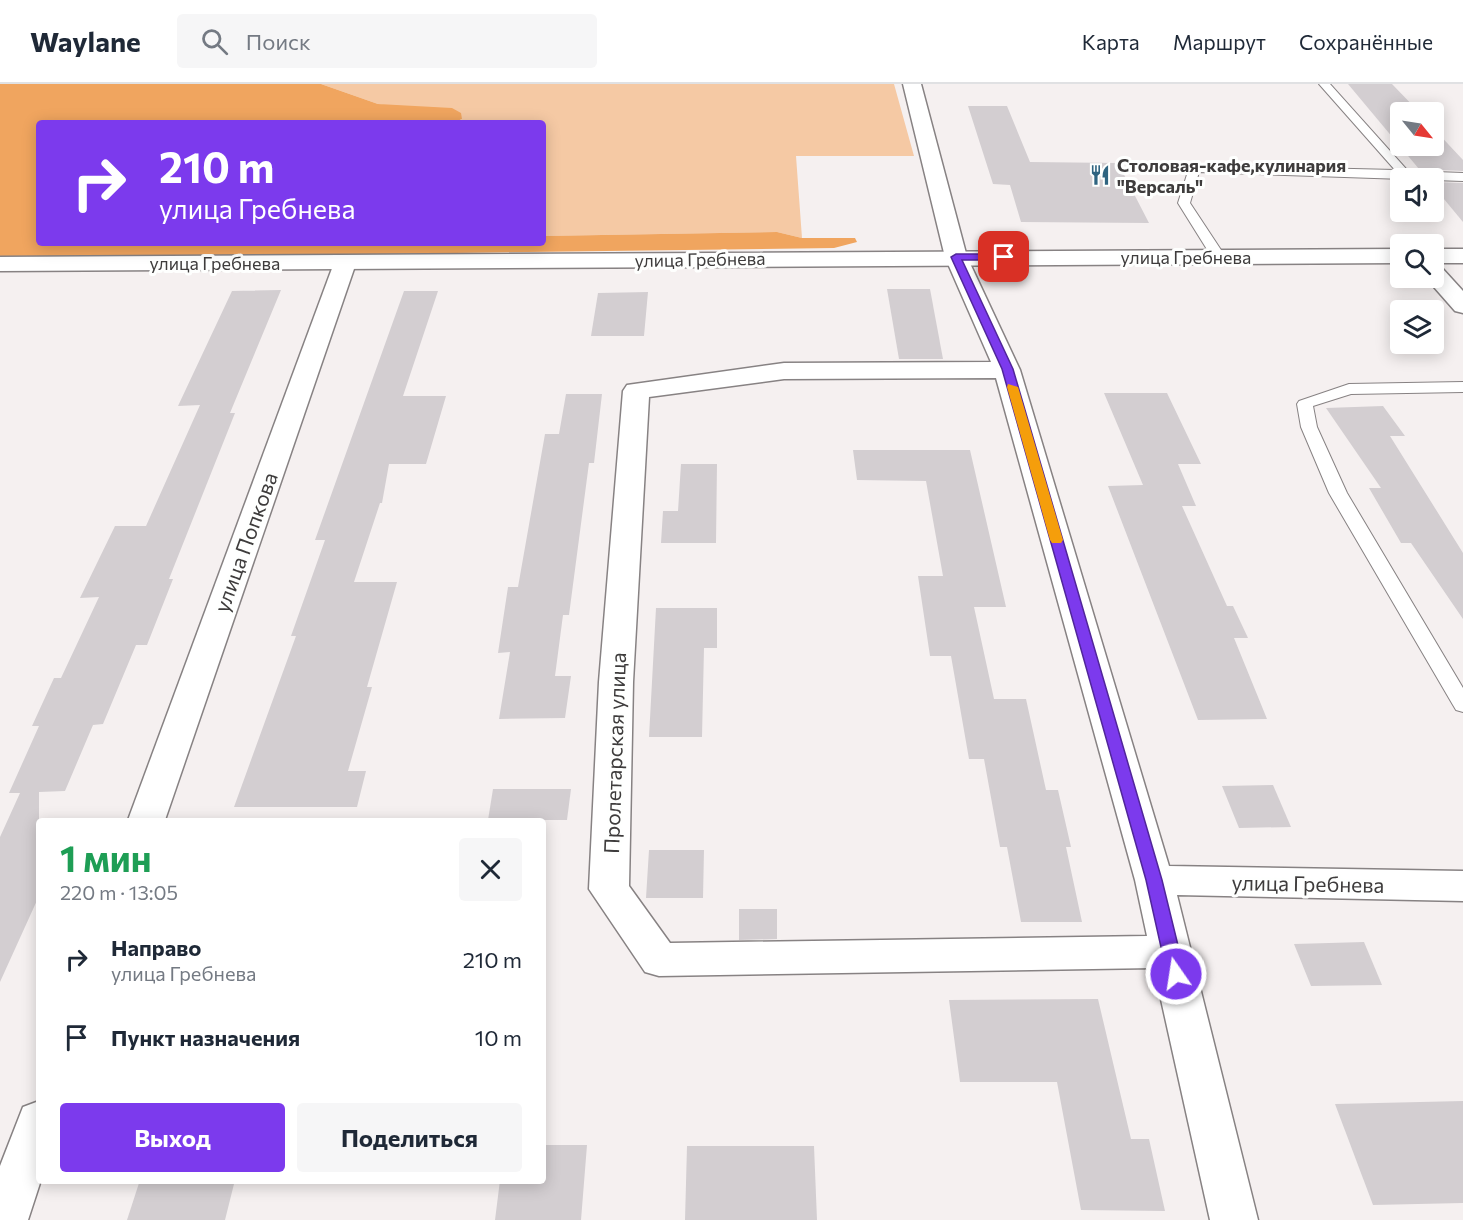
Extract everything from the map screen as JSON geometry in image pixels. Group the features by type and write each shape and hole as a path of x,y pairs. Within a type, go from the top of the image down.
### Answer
{"street":[{"path":"912,84 956,257 1007,369 1154,880 1234,1220"},
{"name":"улица Гребнева","path":"0,264 1390,256"},
{"path":"1444,256 1463,256"},
{"name":"улица Попкова","path":"147,818 345,263"},
{"path":"1444,284 1463,306"},
{"name":"Пролетарская улица","path":"1007,369 784,371 636,391 616,682 609,889 659,960 1171,952"},
{"name":"улица Гребнева","path":"1154,880 1463,886"},
{"path":"4,1220 36,1129"}],"lane":[{"path":"1324,84 1400,168"},
{"path":"1218,256 1184,203 1194,168 1390,174"},
{"path":"1444,176 1463,177"},
{"path":"1463,387 1349,389 1305,404 1309,427 1338,493 1463,705"}],"shaded area":[{"path":"0,84 321,84 378,104 452,108 461,113 462,119 460,120 36,120 36,246 546,246 546,236 777,232 802,238 855,238 857,242 834,248 0,259"},
{"path":"321,84 894,84 914,156 796,156 802,238 777,232 546,236 546,120 460,120 462,119 378,104"}],"building":[{"path":"1348,84 1392,84 1409,102 1390,102 1390,134"},
{"path":"968,106 1007,106 1030,162 1118,163 1149,223 1021,222 1010,185 993,184"},
{"path":"1444,140 1463,160 1463,171 1418,168 1408,156 1444,156"},
{"path":"1444,182 1463,183 1463,222 1444,199"},
{"path":"887,289 930,289 943,359 899,359"},
{"path":"281,290 230,413 235,413 169,579 173,579 147,645 136,645 103,724 93,725 65,791 39,792 39,818 36,818 36,903 0,982 0,837 20,793 9,793 39,726 32,726 54,678 61,678 99,597 80,598 115,526 146,526 200,405 178,406 232,291"},
{"path":"404,291 438,291 403,396 446,396 426,464 389,464 382,503 380,503 354,582 397,582 367,687 372,687 348,771 366,771 357,807 234,807 296,636 291,636 325,540 315,540"},
{"path":"648,292 644,336 591,336 598,293"},
{"path":"1104,393 1167,393 1201,464 1178,464 1196,506 1182,506 1227,606 1233,606 1248,638 1234,638 1267,719 1198,720 1108,486 1143,485"},
{"path":"566,394 602,394 594,463 589,463 569,615 563,615 555,676 571,676 565,718 499,719 510,652 498,653 508,587 518,587 545,434 559,434"},
{"path":"1383,406 1405,436 1390,436 1463,553 1463,619 1411,543 1401,543 1369,488 1381,488 1326,408"},
{"path":"853,450 970,450 1006,607 974,607 994,699 1026,699 1046,790 1058,790 1071,847 1066,847 1082,922 1021,922 1007,847 1000,847 984,759 969,759 951,656 930,656 918,576 943,576 926,481 857,480"},
{"path":"681,464 717,464 716,543 661,543 663,511 678,511"},
{"path":"656,608 717,608 717,648 704,648 702,737 649,737"},
{"path":"1273,785 1291,827 1239,828 1222,786"},
{"path":"493,789 571,789 567,820 488,818"},
{"path":"649,850 704,850 703,898 646,898"},
{"path":"739,909 777,909 777,939 739,940"},
{"path":"1364,942 1382,985 1311,986 1294,944"},
{"path":"1098,999 1131,1139 1149,1139 1165,1211 1081,1210 1057,1082 960,1082 949,1000"},
{"path":"1463,1101 1463,1203 1373,1205 1335,1104"},
{"path":"546,1145 587,1145 581,1220 495,1220 500,1184 546,1184"},
{"path":"687,1146 814,1146 817,1220 685,1220"},
{"path":"139,1184 234,1184 225,1220 127,1220"}],"slow traffic":[{"path":"1012,387 1057,540"}],"place":[{"name":"Столовая-кафе,кулинария \"Версаль\"","path":"1100,175"}],"route":[{"path":"1004,257 956,257 1007,369 1154,880 1176,974"}]}
